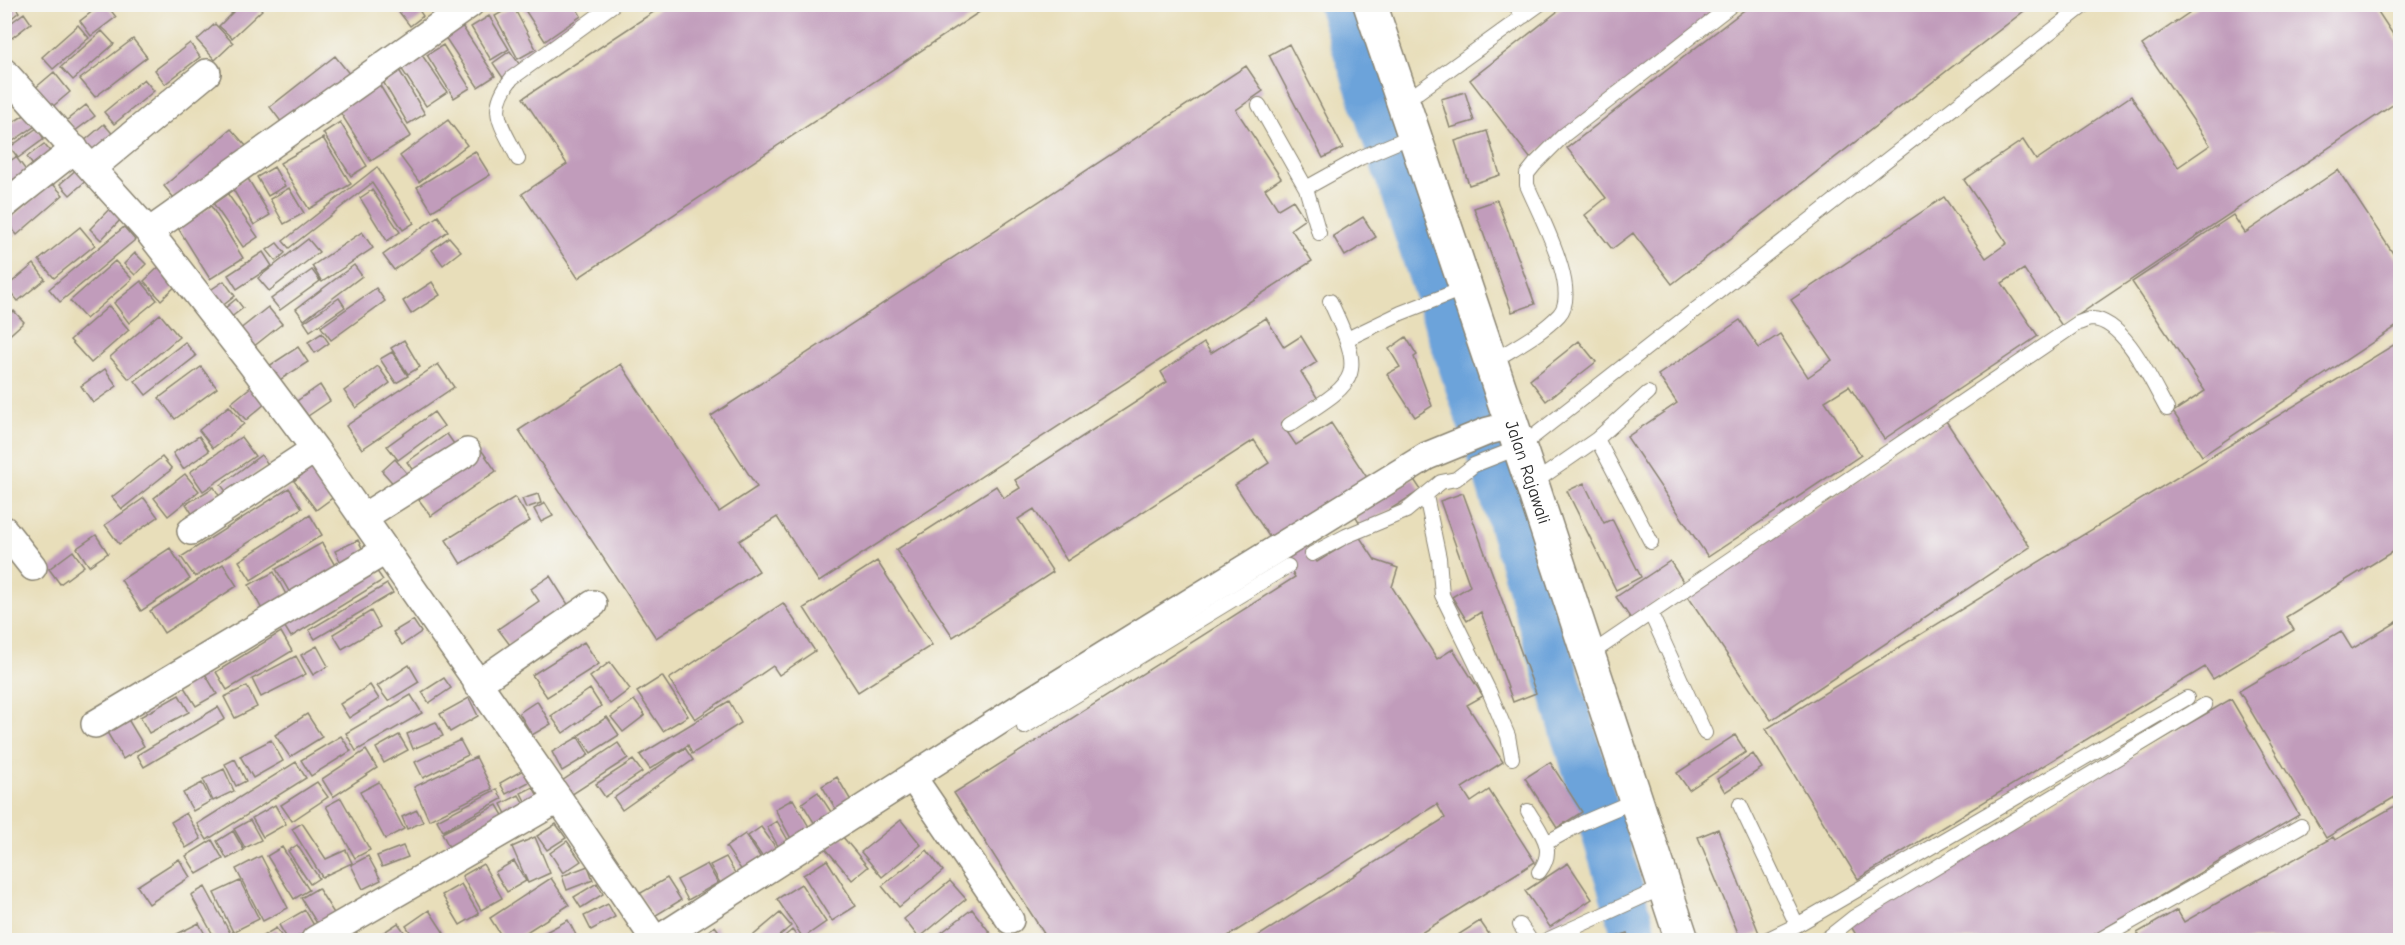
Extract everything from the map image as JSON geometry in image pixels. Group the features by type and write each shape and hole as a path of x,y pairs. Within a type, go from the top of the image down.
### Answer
{"street":[{"path":"149,232 470,4"},
{"name":"Jalan Rajawali","path":"1370,4 1402,99 1401,140 1456,291 1490,363 1503,440 1532,484 1588,656 1624,806 1657,891 1682,940"},
{"path":"4,72 14,99 83,159 149,232 250,362 315,449 656,940 1029,702 1426,456 1452,446 1503,440"},
{"path":"4,204 83,159 207,73"},
{"path":"191,531 315,449"},
{"path":"362,518 467,452"},
{"path":"4,530 33,567"},
{"path":"95,724 385,551"},
{"path":"477,684 593,604"},
{"path":"913,778 1010,920"},
{"path":"315,940 559,798"}],"lane":[{"path":"519,159 498,114 499,97 504,88 512,78 614,4"},
{"path":"1514,4 1524,16"},
{"path":"1402,99 1418,92 1540,4"},
{"path":"1490,363 1538,333 1561,314 1565,303 1566,288 1560,262 1527,185 1527,174 1564,135 1732,4"},
{"path":"1312,554 1346,536 1406,510 1441,482 1456,479 1503,440 2086,4"},
{"path":"1259,105 1306,188 1318,233"},
{"path":"1306,188 1360,158 1401,140"},
{"path":"1347,339 1401,313 1456,291"},
{"path":"1288,425 1337,393 1347,382 1352,370 1352,354 1347,339 1329,301"},
{"path":"1588,656 2079,323 2091,318 2118,330 2127,341 2167,409"},
{"path":"1532,484 1597,439 1648,393"},
{"path":"1597,439 1651,542"},
{"path":"1426,496 1439,558 1442,595 1490,691 1508,736 1512,759"},
{"path":"1024,727 1288,566"},
{"path":"1651,614 1705,733"},
{"path":"1766,940 1797,925 2187,698"},
{"path":"1825,940 1854,916 2205,705"},
{"path":"1740,805 1797,925"},
{"path":"1546,843 1582,822 1624,806"},
{"path":"1528,811 1546,843 1546,862 1539,872"},
{"path":"2099,940 2301,826"},
{"path":"1547,940 1612,909 1657,891"},
{"path":"1520,925 1530,940"}],"building":[{"path":"4,4 13,4 19,12 8,21 4,16"},
{"path":"102,4 106,4 116,17 91,36 80,21"},
{"path":"241,4 257,4 262,10 232,38 219,26"},
{"path":"393,4 415,4 423,16 410,26"},
{"path":"521,4 574,4 581,16 545,41"},
{"path":"1567,4 1728,4 1530,158 1470,80"},
{"path":"1752,4 2033,4 1672,284 1633,233 1612,249 1585,215 1606,198 1567,148"},
{"path":"2202,4 2373,4 2400,45 2400,100 2062,326 2024,269 2002,283 2038,336 1884,439 1849,386 1825,401 1861,455 1708,557 1627,437 1677,403 1658,375 1740,320 1759,348 1780,334 1808,377 1832,360 1791,300 1944,197 1986,258 2007,243 1964,180 2023,140 2036,160 2131,96 2178,167 2210,145 2142,45"},
{"path":"664,5 990,5 578,278 522,194 567,164 523,98"},
{"path":"513,6 536,49 518,59 495,16"},
{"path":"24,13 31,23 4,44 4,28"},
{"path":"489,16 509,49 491,60 471,27"},
{"path":"215,24 233,43 215,60 197,40"},
{"path":"78,25 89,38 53,69 42,57"},
{"path":"462,26 495,76 478,87 445,37"},
{"path":"102,31 114,44 73,80 61,67"},
{"path":"133,39 147,57 95,97 80,79"},
{"path":"190,43 200,57 165,84 155,70"},
{"path":"1289,44 1343,148 1323,158 1269,55"},
{"path":"443,45 470,88 454,98 427,55"},
{"path":"510,51 520,65 503,78 493,63"},
{"path":"420,52 447,92 426,106 399,65"},
{"path":"335,56 351,76 285,127 270,107"},
{"path":"395,63 425,114 408,124 378,73"},
{"path":"1246,66 1263,91 1236,110 1281,178 1265,189 1278,209 1293,200 1305,219 1291,229 1312,261 819,582 777,517 739,541 759,571 656,638 519,430 621,364 719,512 757,487 711,416"},
{"path":"54,72 70,92 51,108 34,89"},
{"path":"144,79 154,91 114,124 104,112"},
{"path":"379,84 411,136 371,161 338,109"},
{"path":"1465,92 1474,121 1450,128 1441,99"},
{"path":"86,105 95,116 75,131 67,120"},
{"path":"26,114 35,126 13,141 4,128"},
{"path":"448,120 467,145 419,182 400,156"},
{"path":"340,122 367,166 351,176 323,133"},
{"path":"104,124 116,138 95,156 83,142"},
{"path":"37,128 44,139 18,158 10,147"},
{"path":"231,129 247,147 179,204 164,186"},
{"path":"1487,131 1500,175 1469,185 1455,141"},
{"path":"323,138 351,184 309,209 280,163"},
{"path":"44,144 57,160 39,174 27,157"},
{"path":"475,151 490,175 432,211 417,187"},
{"path":"16,157 31,177 4,196 4,165"},
{"path":"79,167 89,178 70,195 60,184"},
{"path":"274,167 285,186 268,196 257,177"},
{"path":"377,167 414,223 403,230 372,183 289,248 283,241"},
{"path":"2338,170 2400,264 2400,324 2202,456 2173,412 2205,391 2132,282 2233,215 2245,233"},
{"path":"247,177 270,215 254,225 231,186"},
{"path":"52,183 63,195 17,235 7,222"},
{"path":"289,188 304,213 284,224 270,199"},
{"path":"372,190 400,232 387,241 360,198"},
{"path":"227,193 258,237 243,247 213,203"},
{"path":"1497,200 1535,304 1512,312 1474,208"},
{"path":"114,204 125,215 101,240 90,229"},
{"path":"211,206 243,258 210,279 178,228"},
{"path":"438,216 448,231 394,270 383,255"},
{"path":"1363,217 1376,237 1345,256 1333,236"},
{"path":"80,227 95,245 54,278 39,260"},
{"path":"124,227 135,240 60,302 49,289"},
{"path":"4,228 12,237 4,244"},
{"path":"362,232 373,248 322,282 312,266"},
{"path":"449,237 461,251 443,265 432,250"},
{"path":"308,239 319,252 269,291 258,278"},
{"path":"277,243 285,253 276,261 267,250"},
{"path":"263,252 272,266 237,289 228,275"},
{"path":"135,253 146,264 135,275 124,264"},
{"path":"115,261 132,279 86,319 70,301"},
{"path":"34,264 45,279 18,301 6,287"},
{"path":"162,264 179,283 161,300 144,281"},
{"path":"354,265 362,276 304,320 296,309"},
{"path":"312,270 320,281 280,310 271,299"},
{"path":"141,281 157,300 129,323 114,303"},
{"path":"224,281 235,296 221,307 209,291"},
{"path":"432,282 440,295 411,314 403,301"},
{"path":"376,288 385,301 331,340 321,327"},
{"path":"339,298 345,307 310,331 304,322"},
{"path":"4,299 11,306 4,311"},
{"path":"236,299 243,308 230,318 224,309"},
{"path":"109,306 129,330 91,363 70,340"},
{"path":"268,307 282,324 253,347 239,330"},
{"path":"14,311 24,322 4,340 4,319"},
{"path":"160,314 179,337 129,379 110,357"},
{"path":"1266,318 1284,347 1301,336 1317,362 1301,372 1318,399 1281,423 1296,445 1331,423 1368,479 1272,541 1235,485 1269,463 1254,440 1067,561 1034,509 1018,519 1053,572 953,637 896,550 996,486 1004,498 1020,488 1015,480 1167,382 1161,372 1204,343 1211,353"},
{"path":"322,333 329,343 315,353 308,342"},
{"path":"1406,337 1417,355 1414,357 1432,406 1415,417 1387,374 1400,367 1389,349"},
{"path":"404,340 420,367 408,374 391,348"},
{"path":"1579,341 1596,362 1546,401 1530,380"},
{"path":"2400,341 2400,547 2286,617 2294,630 2213,679 2205,667 1858,879 1766,729"},
{"path":"185,342 196,356 146,395 135,381"},
{"path":"298,347 308,362 278,381 269,366"},
{"path":"392,352 408,376 396,383 380,359"},
{"path":"438,364 454,387 362,449 346,426"},
{"path":"378,366 390,383 356,408 344,391"},
{"path":"201,367 217,388 175,419 159,398"},
{"path":"105,369 117,386 93,403 81,386"},
{"path":"320,385 330,401 308,416 297,401"},
{"path":"252,386 266,403 246,420 231,403"},
{"path":"229,406 244,424 213,448 199,430"},
{"path":"434,412 444,426 398,460 387,446"},
{"path":"1946,421 2030,547 1771,720 1687,595"},
{"path":"447,434 459,451 418,478 407,462"},
{"path":"199,436 209,451 183,469 173,453"},
{"path":"241,437 255,456 203,491 190,472"},
{"path":"482,451 496,471 431,516 416,496"},
{"path":"261,455 268,464 228,494 221,485"},
{"path":"162,457 172,469 122,509 112,497"},
{"path":"395,459 410,477 397,488 382,471"},
{"path":"314,466 335,496 316,510 294,481"},
{"path":"185,474 199,491 168,516 154,498"},
{"path":"1413,478 1421,490 1362,527 1355,515"},
{"path":"1584,483 1604,523 1612,519 1641,577 1616,590 1567,491"},
{"path":"214,487 222,501 195,518 186,504"},
{"path":"289,488 302,508 195,577 181,557"},
{"path":"1463,493 1536,693 1513,702 1481,612 1467,621 1452,597 1470,586 1440,501"},
{"path":"538,494 541,503 526,508 522,499"},
{"path":"515,497 530,521 461,564 446,540"},
{"path":"144,498 158,517 119,544 105,525"},
{"path":"545,503 553,516 541,522 534,509"},
{"path":"310,515 322,535 251,580 239,561"},
{"path":"96,535 108,553 89,566 77,548"},
{"path":"1359,536 1375,560 1398,568 1392,587 1437,659 1453,649 1483,696 1467,705 1503,762 1462,788 1471,802 1489,790 1535,862 1410,940 1252,940 1445,818 1437,804 1222,940 1048,940 954,793 1295,577 1281,555 1303,541 1317,562"},
{"path":"358,540 366,556 343,567 335,551"},
{"path":"322,543 340,574 294,600 276,569"},
{"path":"170,548 190,579 141,611 121,580"},
{"path":"73,551 84,566 60,584 49,569"},
{"path":"877,561 932,645 858,692 804,608"},
{"path":"1670,561 1684,583 1631,619 1616,597"},
{"path":"223,564 237,586 164,633 150,611"},
{"path":"374,567 383,580 291,637 283,624"},
{"path":"274,572 290,602 265,615 249,585"},
{"path":"550,576 569,606 510,645 498,629 539,601 531,589"},
{"path":"387,584 393,593 315,639 309,630"},
{"path":"783,603 815,651 779,675 773,666 695,719 669,679"},
{"path":"371,611 380,627 342,649 333,634"},
{"path":"413,620 421,632 402,645 393,632"},
{"path":"2400,620 2400,794 2326,838 2239,691 2341,631 2352,649"},
{"path":"281,632 292,651 227,690 216,672"},
{"path":"584,642 599,664 547,697 532,675"},
{"path":"317,646 328,666 313,675 301,655"},
{"path":"296,656 306,674 261,697 252,679"},
{"path":"610,662 630,689 610,704 590,677"},
{"path":"409,665 419,682 388,701 377,686"},
{"path":"204,672 217,694 196,706 182,684"},
{"path":"662,676 688,716 663,731 637,692"},
{"path":"444,678 451,688 429,703 422,692"},
{"path":"370,685 379,699 349,718 340,704"},
{"path":"247,686 257,707 235,718 224,697"},
{"path":"590,689 601,706 563,733 551,716"},
{"path":"179,695 189,712 149,733 140,717"},
{"path":"411,695 422,713 356,751 346,733"},
{"path":"469,698 478,716 450,732 440,714"},
{"path":"2231,699 2299,815 2085,940 1859,940 1849,923"},
{"path":"634,700 645,715 623,732 611,717"},
{"path":"537,701 551,724 532,735 519,713"},
{"path":"729,701 741,723 692,754 688,745 650,769 640,755"},
{"path":"218,707 225,719 144,767 137,755"},
{"path":"307,714 322,737 290,757 275,735"},
{"path":"126,716 144,746 123,759 105,729"},
{"path":"607,717 619,735 591,753 579,735"},
{"path":"436,722 443,736 413,749 407,734"},
{"path":"399,735 408,750 384,763 376,748"},
{"path":"1735,735 1746,752 1689,790 1677,773"},
{"path":"341,736 351,751 311,776 301,760"},
{"path":"578,737 589,755 562,771 552,752"},
{"path":"271,740 283,761 253,778 240,756"},
{"path":"460,740 468,755 423,778 415,762"},
{"path":"618,743 628,758 571,795 562,781"},
{"path":"685,748 693,760 622,810 614,798"},
{"path":"366,750 377,768 333,797 322,779"},
{"path":"1753,754 1762,768 1725,792 1717,779"},
{"path":"476,757 492,789 429,820 414,787"},
{"path":"235,759 246,781 236,786 225,764"},
{"path":"633,760 642,772 605,797 596,784"},
{"path":"296,762 306,778 207,840 197,824"},
{"path":"1550,762 1582,812 1557,828 1525,778"},
{"path":"224,769 234,791 213,801 203,779"},
{"path":"523,770 529,782 506,794 500,783"},
{"path":"837,777 853,804 838,813 822,786"},
{"path":"317,782 328,797 292,821 281,805"},
{"path":"379,782 404,829 385,839 360,792"},
{"path":"202,783 211,801 193,811 183,793"},
{"path":"533,787 540,800 528,807 521,793"},
{"path":"497,789 502,799 443,831 437,820"},
{"path":"818,792 835,818 818,829 802,803"},
{"path":"519,795 525,806 507,816 501,804"},
{"path":"341,798 370,850 355,858 326,806"},
{"path":"793,799 813,834 794,844 775,809"},
{"path":"2400,803 2400,940 2141,940 2137,933 2177,910 2184,922 2333,837 2335,840"},
{"path":"275,805 286,824 263,837 252,818"},
{"path":"497,805 504,817 449,847 442,833"},
{"path":"417,810 423,822 407,829 402,817"},
{"path":"186,813 201,839 186,848 171,822"},
{"path":"250,820 261,840 245,848 234,829"},
{"path":"901,820 921,845 882,877 861,852"},
{"path":"777,821 792,847 782,853 767,827"},
{"path":"302,823 326,859 346,850 352,863 322,877 292,829"},
{"path":"556,824 566,838 547,850 537,836"},
{"path":"761,827 780,853 766,862 748,836"},
{"path":"1718,829 1759,933 1741,940 1698,837"},
{"path":"233,831 244,850 227,859 217,841"},
{"path":"745,834 765,864 746,877 726,847"},
{"path":"842,836 868,867 852,880 826,849"},
{"path":"535,837 550,873 528,883 512,847"},
{"path":"212,840 223,859 197,874 186,856"},
{"path":"567,841 581,861 563,873 550,853"},
{"path":"297,845 319,878 310,884 288,851"},
{"path":"403,846 408,857 382,867 377,856"},
{"path":"282,847 309,890 294,899 267,856"},
{"path":"927,850 943,871 899,907 882,886"},
{"path":"261,856 288,908 263,921 236,869"},
{"path":"368,856 381,880 363,889 351,865"},
{"path":"726,857 736,875 720,883 710,865"},
{"path":"179,859 190,877 149,904 137,886"},
{"path":"827,860 856,906 832,921 803,875"},
{"path":"514,861 526,881 507,892 495,872"},
{"path":"1568,863 1592,899 1550,927 1525,891"},
{"path":"483,864 502,898 481,910 462,876"},
{"path":"707,864 718,883 688,900 677,880"},
{"path":"588,866 593,880 567,890 562,876"},
{"path":"551,878 569,905 514,940 504,940 490,918"},
{"path":"667,878 681,900 653,917 639,894"},
{"path":"240,881 259,919 233,932 214,893"},
{"path":"950,881 966,899 919,938 904,919"},
{"path":"597,883 603,894 581,908 574,897"},
{"path":"461,884 479,914 460,925 442,895"},
{"path":"801,884 826,922 803,938 777,899"},
{"path":"205,887 234,940 216,940 191,895"},
{"path":"318,888 337,918 320,928 301,898"},
{"path":"608,904 615,917 591,930 584,916"},
{"path":"972,909 991,934 983,940 932,940"},
{"path":"305,910 315,927 288,940 279,925"},
{"path":"429,910 444,933 433,940 416,940 406,926"},
{"path":"780,913 791,926 774,940 748,940"},
{"path":"568,920 577,937 569,940 533,939"},
{"path":"1480,921 1493,940 1450,940"},
{"path":"199,923 208,940 173,940 171,937"},
{"path":"398,923 410,940 381,940 378,936"},
{"path":"715,926 725,940 706,940 703,935"},
{"path":"276,928 284,940 256,940"},
{"path":"792,930 800,940 780,940"},
{"path":"1628,933 1630,940 1606,940"}],"waterway":[{"path":"1340,4 1485,438 1636,940"}]}
